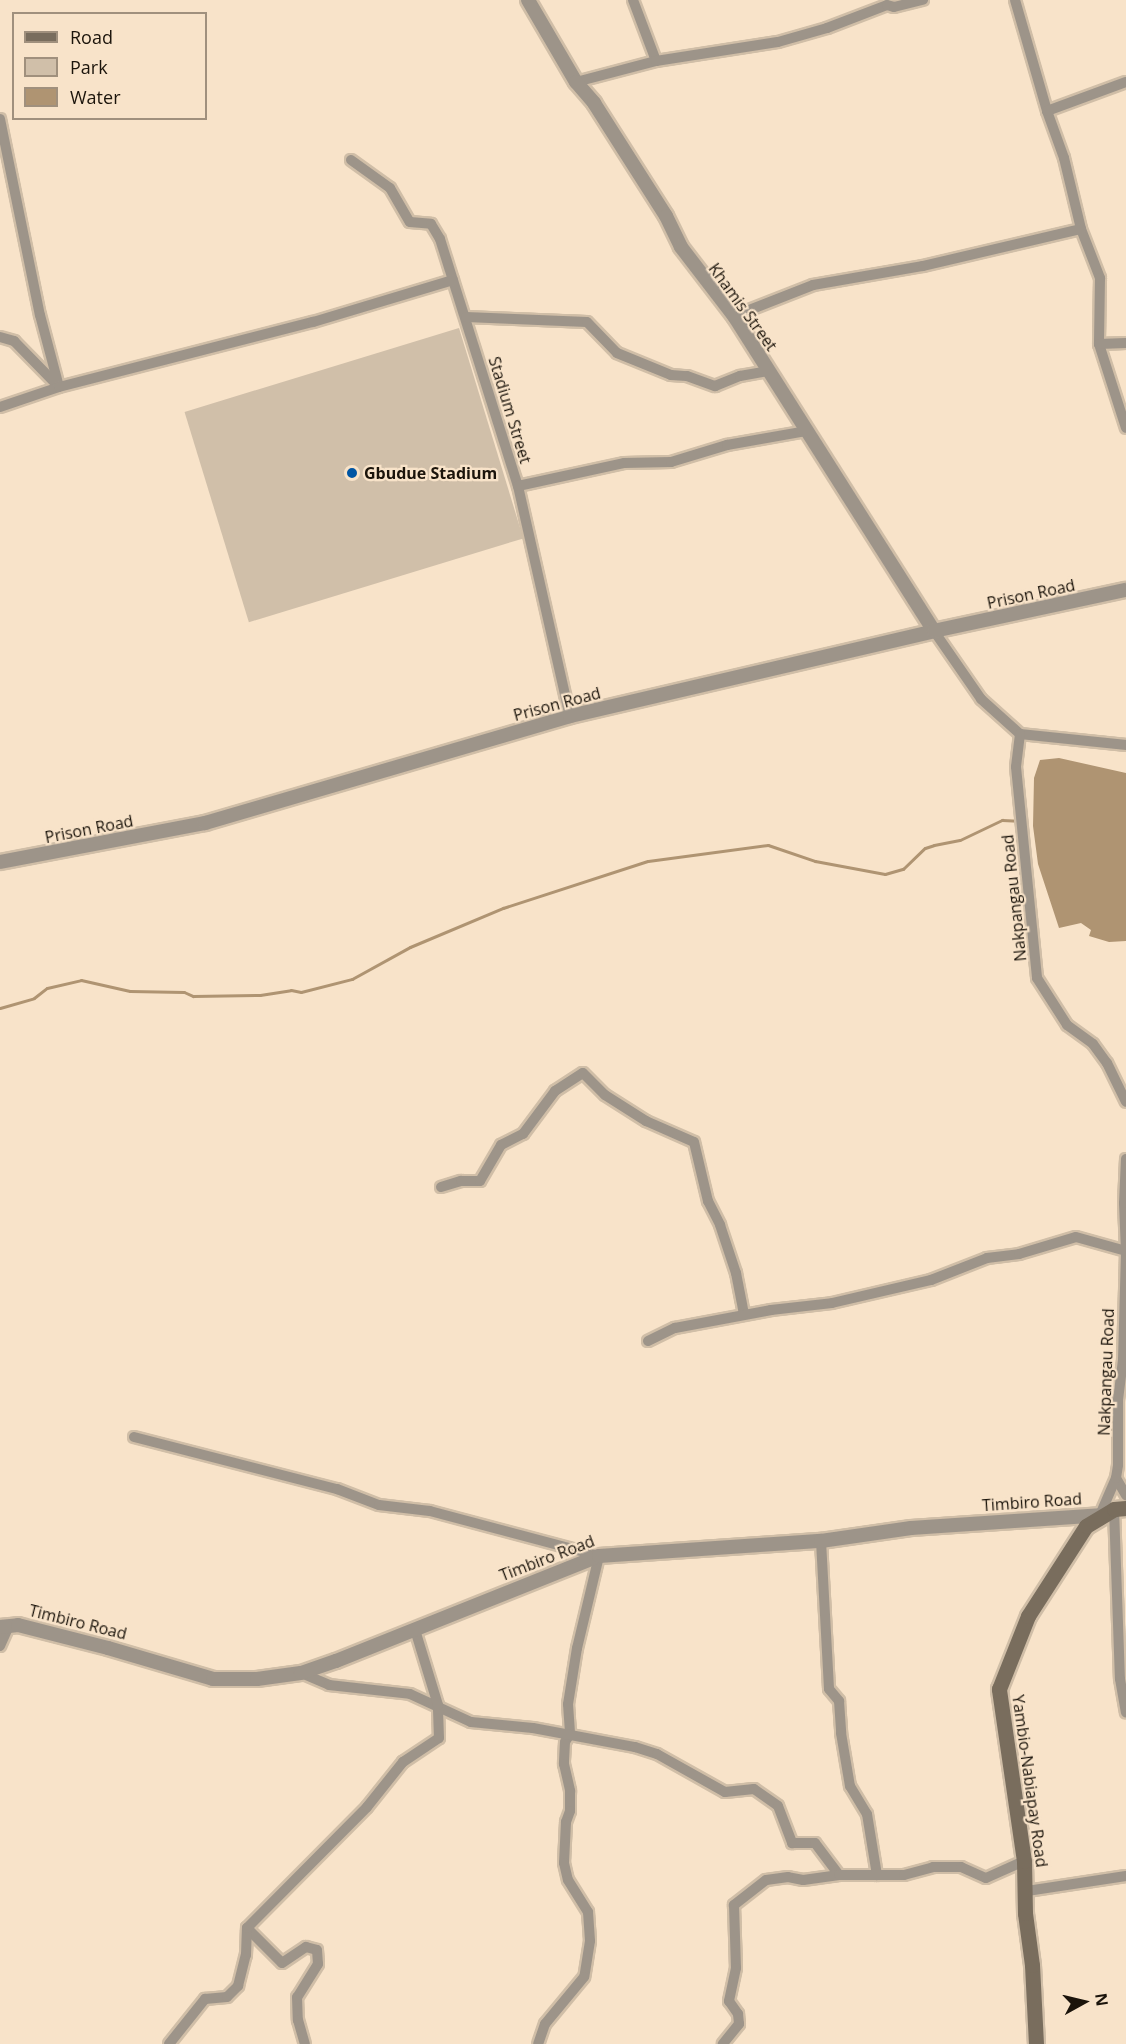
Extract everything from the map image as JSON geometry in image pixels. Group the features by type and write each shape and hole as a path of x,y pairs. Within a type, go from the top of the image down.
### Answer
{"main road":[{"name":"Yambio-Nabiapay Road","path":"1036,2044 1032,1965 1025,1913 1024,1861 999,1689 1012,1653 1039,1598 1086,1526 1113,1511"}],"street":[{"name":"Khamis Street","path":"528,0 576,82 594,103 628,154 699,274 734,316 934,631"},
{"path":"633,0 656,61"},
{"path":"576,82 656,61 778,42 827,28 886,3 894,7 923,0"},
{"path":"1016,0 1047,111 1064,158 1081,229 1100,278 1099,344 1126,428"},
{"path":"1047,111 1126,82"},
{"path":"0,119 40,315 59,387"},
{"name":"Stadium Street","path":"351,160 390,188 410,222 431,224 437,231 466,316 518,486 570,716"},
{"path":"734,316 813,285 923,266 1081,229"},
{"path":"0,407 59,387 313,322 453,280"},
{"path":"466,316 587,322 617,353 671,375 687,376 715,386 740,376 768,370"},
{"path":"0,337 14,341 59,387"},
{"path":"1099,344 1126,343"},
{"path":"518,486 624,463 671,462 727,445 806,431"},
{"name":"Prison Road","path":"0,862 205,824 570,716 934,631 1126,590"},
{"path":"934,631 981,699 1020,734 1126,745"},
{"name":"Nakpangau Road","path":"1020,734 1016,767 1037,978 1067,1024 1093,1044 1107,1063 1126,1102"},
{"path":"441,1187 461,1181 480,1181 501,1145 523,1134 555,1091 583,1073 605,1095 646,1121 694,1142 708,1201 720,1225 736,1273 744,1314"},
{"name":"Nakpangau Road","path":"1113,1511 1126,1251 1124,1203 1126,1159"},
{"path":"648,1341 675,1328 744,1314 832,1303 931,1280 987,1258 1019,1254 1076,1237 1126,1251"},
{"path":"134,1437 337,1489 379,1505 430,1511 599,1556 577,1648 568,1704 570,1734 565,1742 564,1764 570,1791 564,1863 568,1880 588,1912 590,1941 584,1977 545,2024 538,2044"},
{"path":"1116,1478 1126,1495"},
{"path":"1113,1511 1120,1678 1126,1712"},
{"name":"Timbiro Road","path":"4,1628 18,1625 108,1648 213,1679 257,1679 301,1673 599,1556 821,1541 911,1528 1113,1511"},
{"path":"821,1541 829,1689 839,1701 841,1732 850,1786 867,1814 877,1875"},
{"path":"0,1646 4,1628"},
{"path":"169,2044 205,1999 227,1997 238,1986 246,1956 247,1928 367,1807 403,1762 439,1738 438,1705 415,1630"},
{"path":"301,1673 329,1685 410,1695 438,1705 471,1722 570,1734 657,1754 725,1792 754,1788 778,1806 792,1843 815,1844 839,1875"},
{"path":"723,2044 739,2024 738,2014 729,2001 736,1968 734,1905 766,1880 788,1877 803,1880 828,1879 839,1875 904,1875 933,1867 961,1867 986,1878 1024,1861"},
{"path":"1026,1891 1126,1876"},
{"path":"247,1928 282,1963 306,1947 317,1950 318,1964 297,1997 298,2020 305,2044"}],"green space":[{"name":"Gbudue Stadium","path":"459,328 523,538 249,622 185,412"}],"water":[{"path":"1059,758 1126,773 1126,941 1109,942 1089,936 1091,930 1081,923 1059,928 1038,864 1033,826 1034,778 1040,760"}],"waterway":[{"path":"0,1008 34,998 47,988 81,980 130,991 184,992 193,996 260,995 291,990 301,992 352,979 410,947 503,908 648,861 768,845 815,861 885,874 903,869 925,848 960,840 1002,820 1019,821"}],"place":[{"name":"Gbudue Stadium","path":"352,473"}]}
